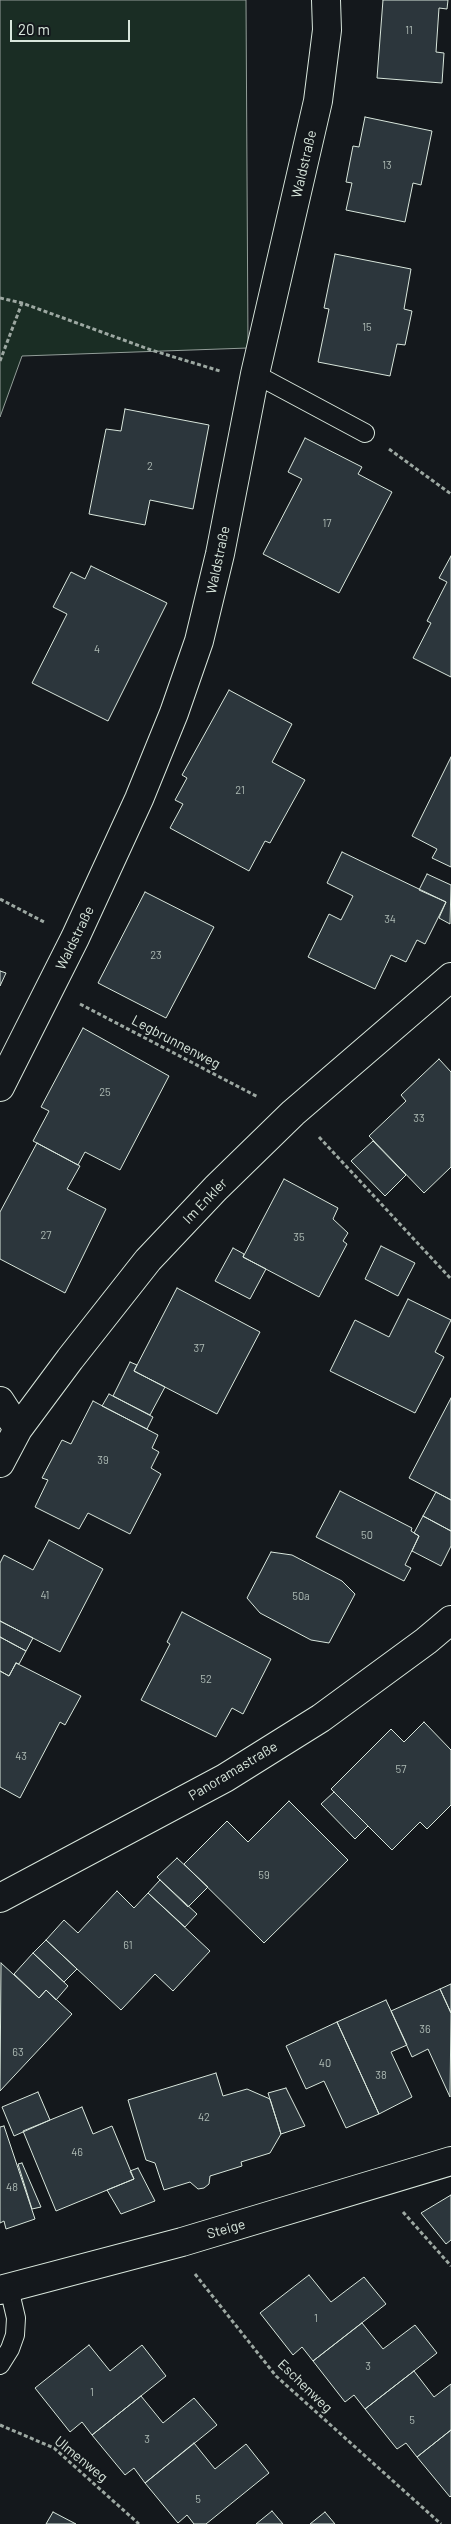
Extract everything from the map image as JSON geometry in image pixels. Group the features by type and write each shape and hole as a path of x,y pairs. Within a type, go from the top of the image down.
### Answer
{"street":[{"name":"Waldstraße","path":"0,1087 75,938 139,799 174,713 199,641 220,554 255,374 318,101 328,30 326,0"},
{"name":"Im Enkler","path":"0,1462 18,1429 148,1260 216,1188 293,1113 451,977"},
{"path":"0,1401 18,1429"},
{"name":"Panoramastraße","path":"0,1898 226,1778 321,1718 426,1641 451,1620"},
{"name":"Steige","path":"5,2289 182,2242 451,2161"}],"lane":[{"path":"255,374 365,433"},
{"path":"0,2364 10,2349 15,2335 16,2318 5,2289"}],"path":[{"path":"0,298 22,303 151,350 221,372"},
{"path":"0,361 22,303"},
{"path":"365,433 451,494"},
{"path":"0,899 75,938"},
{"name":"Legbrunnenweg","path":"50,988 266,1102 293,1113"},
{"path":"317,1135 451,1279"},
{"path":"388,2181 399,2207 451,2266"},
{"name":"Eschenweg","path":"182,2242 190,2268 276,2376 441,2524"},
{"name":"Ulmenweg","path":"0,2425 54,2448 139,2524"}],"green space":[{"path":"0,0 246,0 248,348 22,356 0,417"}],"building":[{"path":"383,0 448,0 447,9 439,8 436,52 444,53 442,83 377,78"},
{"path":"365,117 432,131 421,185 413,183 405,222 346,210 352,183 346,182 353,146 359,147"},
{"path":"335,254 411,269 404,309 412,311 405,345 397,344 390,376 318,362 329,309 324,308"},
{"path":"125,409 209,425 193,509 150,500 145,525 89,514 106,429 121,431"},
{"path":"305,438 362,467 358,474 392,492 339,593 263,554 302,479 288,472"},
{"path":"451,556 451,677 413,658 431,623 427,621 447,582 439,578"},
{"path":"91,566 167,603 108,721 32,683 67,614 53,607 71,572 85,579"},
{"path":"229,690 292,724 272,762 305,780 270,843 265,841 249,871 170,828 183,804 175,800 187,778 182,775"},
{"path":"451,757 451,867 432,858 437,849 412,836"},
{"path":"342,852 446,902 425,944 417,940 406,962 391,955 375,989 308,957 329,914 341,920 353,896 327,883"},
{"path":"427,874 451,885 450,924 439,918 446,902 419,890"},
{"path":"145,892 214,927 166,1018 98,983"},
{"path":"0,971 6,973 0,986"},
{"path":"83,1028 169,1076 120,1170 85,1152 78,1165 33,1141 49,1111 41,1107"},
{"path":"439,1059 451,1072 451,1167 424,1193 369,1136 406,1101 401,1095"},
{"path":"373,1141 406,1175 385,1196 351,1161"},
{"path":"37,1143 80,1166 67,1189 106,1209 65,1293 0,1259 0,1212"},
{"path":"284,1179 338,1208 333,1219 348,1233 343,1241 347,1244 319,1297 243,1257"},
{"path":"381,1246 415,1263 398,1296 365,1279"},
{"path":"233,1248 244,1254 243,1257 266,1269 250,1299 215,1281"},
{"path":"177,1288 260,1332 217,1414 134,1371"},
{"path":"408,1299 451,1320 435,1352 444,1357 415,1413 330,1371 355,1320 389,1337"},
{"path":"130,1362 137,1365 134,1371 165,1387 150,1415 113,1396"},
{"path":"109,1394 153,1417 147,1429 102,1406"},
{"path":"451,1398 451,1500 409,1478"},
{"path":"93,1401 158,1435 152,1448 159,1452 151,1468 161,1474 130,1534 88,1513 79,1529 35,1507 48,1480 42,1478 62,1440 71,1444"},
{"path":"340,1491 412,1528 411,1531 419,1536 405,1565 411,1568 404,1581 316,1537"},
{"path":"436,1492 451,1500 451,1531 423,1516"},
{"path":"423,1516 451,1531 451,1546 441,1566 412,1551 419,1536 414,1533"},
{"path":"49,1540 103,1569 60,1652 0,1621 0,1563 4,1555 33,1570"},
{"path":"271,1552 292,1555 342,1581 355,1594 329,1643 311,1640 260,1613 247,1598"},
{"path":"182,1612 271,1659 243,1714 232,1708 216,1737 141,1700 170,1644 167,1642"},
{"path":"0,1621 33,1638 26,1651 0,1637"},
{"path":"0,1637 26,1651 19,1664 16,1663 9,1676 0,1671"},
{"path":"16,1663 81,1696 65,1725 60,1722 20,1798 0,1787 0,1671 9,1676"},
{"path":"424,1722 451,1750 451,1805 427,1829 420,1822 392,1850 331,1789 391,1729 404,1742"},
{"path":"334,1792 368,1826 355,1839 321,1804"},
{"path":"289,1801 348,1860 264,1943 184,1864 227,1821 248,1842"},
{"path":"177,1858 208,1887 188,1907 157,1877"},
{"path":"160,1880 197,1914 185,1927 148,1893"},
{"path":"117,1891 134,1908 148,1893 210,1951 173,1991 155,1974 121,2010 46,1940 64,1920 78,1933"},
{"path":"46,1940 77,1969 64,1982 33,1953"},
{"path":"33,1953 68,1986 56,2000 46,1990 39,1998 14,1974"},
{"path":"1,1963 39,1998 46,1990 72,2014 0,2091"},
{"path":"451,1984 451,2013 440,1989"},
{"path":"440,1989 451,2013 450,2097 428,2049 412,2057 391,2011"},
{"path":"386,2000 407,2045 391,2052 412,2097 379,2114 337,2022"},
{"path":"337,2022 379,2114 346,2128 324,2081 306,2089 286,2046"},
{"path":"216,2073 223,2096 247,2089 270,2099 281,2134 270,2153 241,2162 242,2166 210,2176 209,2184 204,2188 198,2189 190,2182 164,2190 155,2163 146,2160 128,2100"},
{"path":"286,2088 305,2126 281,2134 268,2093"},
{"path":"38,2092 50,2120 14,2136 2,2107"},
{"path":"82,2107 93,2134 112,2126 134,2179 56,2211 23,2131"},
{"path":"4,2126 35,2219 6,2229 4,2221 0,2223 0,2127"},
{"path":"22,2163 41,2207 32,2209 18,2164"},
{"path":"138,2168 155,2201 121,2214 107,2190 134,2179 130,2171"},
{"path":"451,2195 451,2240 446,2244 421,2213"},
{"path":"309,2275 331,2302 364,2277 386,2304 313,2361 302,2347 293,2355 260,2313"},
{"path":"362,2323 383,2349 415,2325 437,2353 365,2409 354,2395 345,2402 313,2361"},
{"path":"89,2345 110,2371 142,2345 166,2376 92,2435 82,2422 70,2432 35,2388"},
{"path":"414,2371 434,2397 451,2384 451,2430 417,2457 406,2443 397,2449 365,2409"},
{"path":"141,2396 163,2423 194,2398 217,2425 145,2483 134,2468 125,2475 92,2435"},
{"path":"451,2430 451,2496 450,2497 417,2457"},
{"path":"194,2443 215,2469 246,2444 269,2473 206,2524 194,2524 187,2515 178,2523 145,2483"},
{"path":"272,2511 283,2524 256,2524"},
{"path":"53,2512 76,2524 46,2524"},
{"path":"325,2512 335,2524 310,2524"}]}
